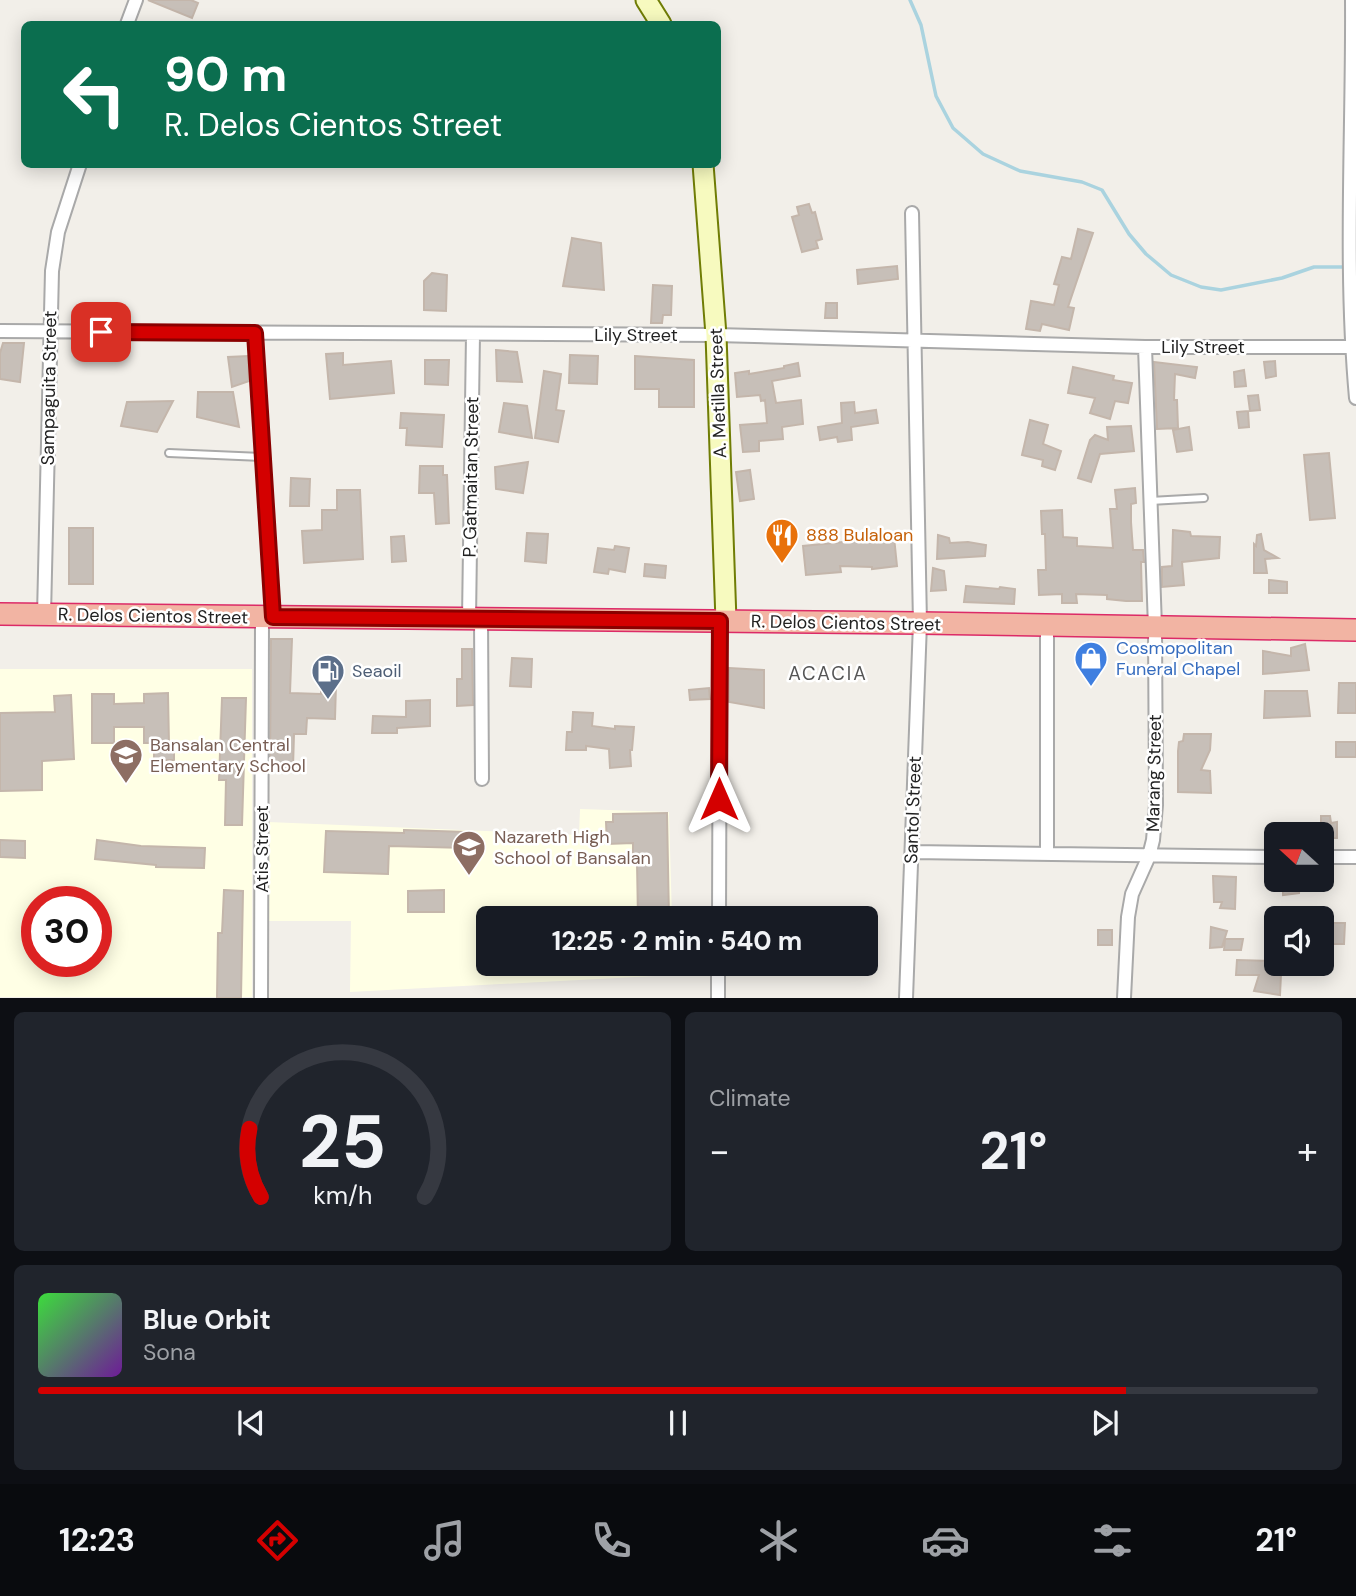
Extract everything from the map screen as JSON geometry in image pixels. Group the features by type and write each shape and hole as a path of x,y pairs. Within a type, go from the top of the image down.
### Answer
{"highway":[{"name":"R. Delos Cientos Street","path":"0,614 1356,630"}],"main road":[{"path":"646,0 659,21"},
{"name":"A. Metilla Street","path":"703,168 716,335 723,621"}],"street":[{"path":"128,21 135,0"},
{"path":"1352,0 1356,398"},
{"name":"Sampaguita Street","path":"44,615 54,251 79,168"},
{"name":"Santol Street","path":"906,998 920,623 912,213"},
{"name":"Lily Street","path":"0,331 716,335 1145,347 1354,347"},
{"name":"Atis Street","path":"255,333 263,457 268,617 261,998"},
{"name":"P. Gatmaitan Street","path":"473,334 475,619 482,779"},
{"name":"Marang Street","path":"1124,998 1128,917 1132,894 1153,840 1156,805 1155,627 1145,347"},
{"path":"719,906 723,621"},
{"path":"1047,854 1048,625"},
{"path":"912,852 1264,857"},
{"path":"1334,857 1356,857"},
{"path":"718,976 718,998"}],"lane":[{"path":"169,453 263,457"},
{"path":"1150,501 1205,498"}],"shaded area":[{"name":"Bansalan Central Elementary School","path":"0,669 252,669 252,997 0,997"},
{"name":"Nazareth High School of Bansalan","path":"580,809 669,812 672,906 476,906 476,976 655,976 350,992 351,921 267,921 268,822 579,835"}],"building":[{"path":"148,0 191,0 198,3 192,18"},
{"path":"809,204 812,213 815,212 822,239 816,241 818,248 802,252 792,217 799,215 797,207"},
{"path":"1078,229 1093,233 1068,307 1074,308 1069,330 1042,324 1040,331 1026,329 1031,301 1054,305 1059,285 1054,284 1062,257 1071,259"},
{"path":"572,238 601,243 604,290 563,286"},
{"path":"897,266 898,279 858,284 857,270"},
{"path":"432,273 447,275 446,311 424,310 424,281"},
{"path":"653,285 672,286 671,315 663,315 662,323 651,323"},
{"path":"826,303 837,303 837,318 825,318"},
{"path":"3,343 24,343 20,382 0,379 0,353"},
{"path":"496,350 517,352 522,382 497,381"},
{"path":"343,353 343,365 391,361 394,393 330,399 326,354"},
{"path":"570,355 598,356 597,384 569,383"},
{"path":"248,356 249,381 232,387 228,357"},
{"path":"635,356 694,360 694,407 659,407 659,389 635,389"},
{"path":"425,360 449,360 448,385 425,384"},
{"path":"1275,361 1276,376 1266,378 1264,362"},
{"path":"1154,362 1197,367 1195,378 1175,374 1174,400 1177,400 1178,428 1157,429"},
{"path":"798,363 800,376 772,381 776,403 801,400 803,424 782,427 783,439 759,441 759,451 743,452 740,425 767,423 765,400 761,401 760,395 737,397 735,373 749,371 749,374"},
{"path":"1073,367 1132,383 1128,403 1115,401 1110,419 1090,413 1095,398 1068,393"},
{"path":"1244,370 1246,386 1235,387 1234,372"},
{"path":"544,371 561,374 556,410 564,411 558,442 535,438"},
{"path":"198,392 233,392 239,427 197,417"},
{"path":"1258,395 1260,410 1250,411 1248,396"},
{"path":"173,401 157,432 121,426 127,402"},
{"path":"854,402 855,413 876,410 878,423 851,427 852,440 838,442 837,437 820,440 818,427 842,423 841,403"},
{"path":"504,403 527,406 532,438 499,432"},
{"path":"1248,411 1249,427 1239,428 1237,412"},
{"path":"401,413 444,415 442,447 406,445 407,428 400,428"},
{"path":"1030,420 1048,425 1043,444 1061,451 1055,470 1042,466 1043,460 1022,455"},
{"path":"1131,426 1134,451 1100,454 1091,482 1078,478 1090,440 1095,435 1108,440 1107,427"},
{"path":"1189,427 1192,450 1177,452 1173,430"},
{"path":"1329,453 1335,518 1310,520 1304,455"},
{"path":"528,462 523,493 496,489 495,467"},
{"path":"420,466 443,466 443,475 447,475 449,523 436,524 434,493 419,493"},
{"path":"750,470 754,499 740,501 736,472"},
{"path":"291,478 310,479 309,506 290,506"},
{"path":"1135,488 1136,503 1131,504 1131,522 1133,550 1143,550 1142,601 1107,599 1107,595 1076,594 1077,603 1062,603 1062,594 1039,595 1038,570 1046,570 1041,511 1062,510 1063,537 1077,538 1077,546 1113,548 1110,509 1117,509 1115,490"},
{"path":"337,490 360,490 363,559 304,563 302,531 322,530 322,510 337,510"},
{"path":"69,528 93,528 93,584 69,584"},
{"path":"1173,530 1190,532 1191,536 1220,537 1219,558 1182,562 1184,585 1162,587 1162,567 1172,566"},
{"path":"527,533 548,534 546,563 525,561"},
{"path":"1261,534 1264,550 1278,558 1265,559 1267,573 1254,573 1254,544 1256,546 1257,535"},
{"path":"938,535 949,538 950,543 986,545 985,556 937,559"},
{"path":"404,536 406,561 392,562 391,537"},
{"path":"894,537 897,566 872,569 840,566 841,572 806,575 803,546"},
{"path":"615,546 629,548 625,572 609,569 608,574 594,572 598,548 614,550"},
{"path":"645,564 666,566 665,578 644,576"},
{"path":"933,568 944,571 946,590 931,591"},
{"path":"1269,580 1287,582 1287,593 1269,593"},
{"path":"966,586 1015,589 1014,604 964,602"},
{"path":"271,639 292,639 290,693 321,694 321,684 336,684 335,719 307,718 306,734 294,734 293,768 270,767"},
{"path":"1305,644 1309,670 1263,674 1263,651 1291,656 1291,648"},
{"path":"462,649 472,649 473,705 457,706 457,679 462,679"},
{"path":"512,658 532,659 531,687 510,686"},
{"path":"729,668 764,670 764,708 729,702"},
{"path":"1339,683 1356,683 1356,713 1338,713"},
{"path":"709,688 710,699 690,700 689,690"},
{"path":"1265,691 1307,691 1310,716 1264,718"},
{"path":"168,693 169,745 174,745 174,760 154,760 154,743 144,743 144,727 114,727 114,743 92,743 92,694 114,694 114,704 144,703 144,694"},
{"path":"71,695 74,759 42,761 42,790 0,791 0,713 55,712 54,696"},
{"path":"222,698 246,698 242,825 225,825 226,780 219,780"},
{"path":"430,700 430,726 397,728 397,733 372,733 373,716 406,717 406,701"},
{"path":"573,712 593,713 592,726 615,729 615,726 634,727 630,750 631,766 610,768 609,749 586,746 586,750 566,750 567,732 572,732"},
{"path":"1184,734 1211,734 1210,750 1201,770 1210,771 1211,793 1178,792 1178,751"},
{"path":"1336,742 1356,742 1356,757 1336,757"},
{"path":"667,813 669,906 638,906 637,862 633,862 633,843 607,844 606,822 613,822 613,814"},
{"path":"1321,816 1330,816 1331,822 1321,822"},
{"path":"1334,822 1337,822 1337,838 1334,838"},
{"path":"404,830 467,832 466,848 389,846 388,874 324,872 326,831 404,833"},
{"path":"0,840 25,841 25,858 0,857"},
{"path":"97,840 141,846 205,848 204,868 156,867 95,859"},
{"path":"1213,876 1236,877 1235,909 1220,908 1222,902 1214,902"},
{"path":"224,890 243,891 241,998 217,998 218,933 222,933"},
{"path":"444,890 444,912 408,912 408,891"},
{"path":"1283,892 1299,892 1299,893 1283,895"},
{"path":"1334,923 1345,923 1344,944 1334,944"},
{"path":"1211,927 1227,931 1222,947 1210,948"},
{"path":"1098,930 1112,930 1112,945 1098,945"},
{"path":"1225,939 1243,939 1241,950 1224,950"},
{"path":"1237,960 1264,961 1264,976 1281,976 1280,995 1254,991 1259,975 1236,975"}],"waterway":[{"path":"910,0 921,25 936,96 953,128 983,154 1020,171 1082,182 1102,190 1129,234 1146,254 1171,275 1201,287 1221,290 1282,278 1314,267 1343,267"}],"place":[{"name":"888 Bulaloan","path":"782,565"},
{"name":"Cosmopolitan Funeral Chapel","path":"1091,688"},
{"name":"Seaoil","path":"328,701"},
{"name":"Bansalan Central Elementary School","path":"126,785"},
{"name":"Nazareth High School of Bansalan","path":"469,877"}],"district":[{"name":"ACACIA","path":"828,673"}],"route":[{"path":"101,332 255,333 273,617 720,621 719,799"}]}
